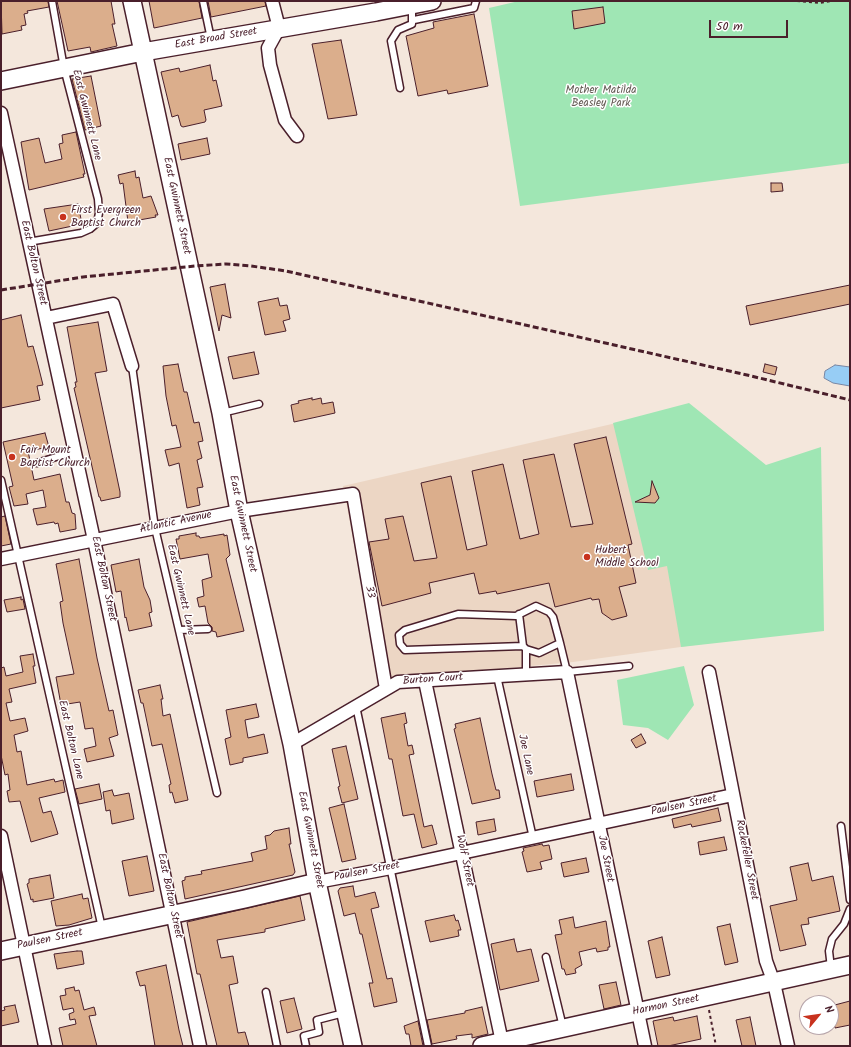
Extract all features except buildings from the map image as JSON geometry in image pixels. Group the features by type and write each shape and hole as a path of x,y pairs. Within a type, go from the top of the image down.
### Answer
{"main road":[{"name":"East Gwinnett Street","path":"132,1 221,413 239,511 292,744 317,882 353,1046"},
{"name":"East Broad Street","path":"1,81 143,52 279,28 375,7 413,13 432,1"},
{"name":"Paulsen Street","path":"1,951 317,882"},
{"name":"Harmon Street","path":"482,1046 638,1011 774,983 850,965"}],"street":[{"path":"272,1 279,28 268,48 270,65 285,120 297,136"},
{"name":"East Bolton Street","path":"1,113 94,540 200,1046"},
{"path":"46,318 113,304 132,366"},
{"name":"Atlantic Avenue","path":"1,560 239,511 353,494"},
{"name":"33","path":"353,494 386,689"},
{"name":"Burton Court","path":"292,744 398,682 567,672"},
{"name":"Joe Street","path":"567,672 645,1046"},
{"name":"Rockefeller Street","path":"709,672 766,961 774,983 788,1046"},
{"name":"Wolf Street","path":"425,681 463,853 502,1042"},
{"name":"Paulsen Street","path":"317,882 463,853 733,795"},
{"path":"1,836 45,1046"}],"lane":[{"name":"East Gwinnett Lane","path":"28,242 81,233 90,229 97,223 100,213 98,199 64,68 52,1"},
{"path":"204,1 212,40"},
{"path":"400,88 391,41 395,32 401,27 412,24 413,13 474,8 476,1"},
{"name":"East Gwinnett Lane","path":"132,366 155,528 217,793"},
{"path":"221,413 259,404"},
{"path":"37,463 75,451"},
{"name":"East Bolton Lane","path":"1,480 102,929"},
{"path":"560,643 539,653 525,647 405,650 400,644 399,635 405,630 458,614 516,616 536,606 549,612 553,617 560,643 567,672 629,666"},
{"path":"519,614 525,647 526,675"},
{"path":"179,630 208,629"},
{"name":"Joe Lane","path":"497,676 533,838"},
{"path":"356,706 428,1046"},
{"path":"841,826 850,900"},
{"path":"832,970 830,951 832,940 844,924 850,909"},
{"path":"546,957 564,1028"},
{"path":"266,992 277,1046"},
{"path":"306,1046 304,1036 319,1032 317,1020 346,1012"}],"path":[{"path":"797,1 820,3 832,1"},
{"path":"706,997 716,1046"}],"shaded area":[{"name":"Hubert Middle School","path":"690,406 817,628 573,662 380,680 343,486"}],"green space":[{"name":"Mother Matilda Beasley Park","path":"519,1 850,1 850,163 520,206 489,8"},
{"path":"689,403 766,465 821,447 824,631 681,647 667,566 648,570 613,423"},
{"path":"684,666 694,705 668,740 648,728 623,725 617,680"}],"water":[{"path":"835,365 850,367 850,386 833,383 824,378 825,371"}],"railway":[{"path":"1,290 83,277 195,266 226,264 251,266 286,271 747,375 850,400"}],"place":[{"name":"First Evergreen Baptist Church","path":"63,217"},
{"name":"Fair Mount Baptist Church","path":"12,457"},
{"name":"Hubert Middle School","path":"587,557"}]}
